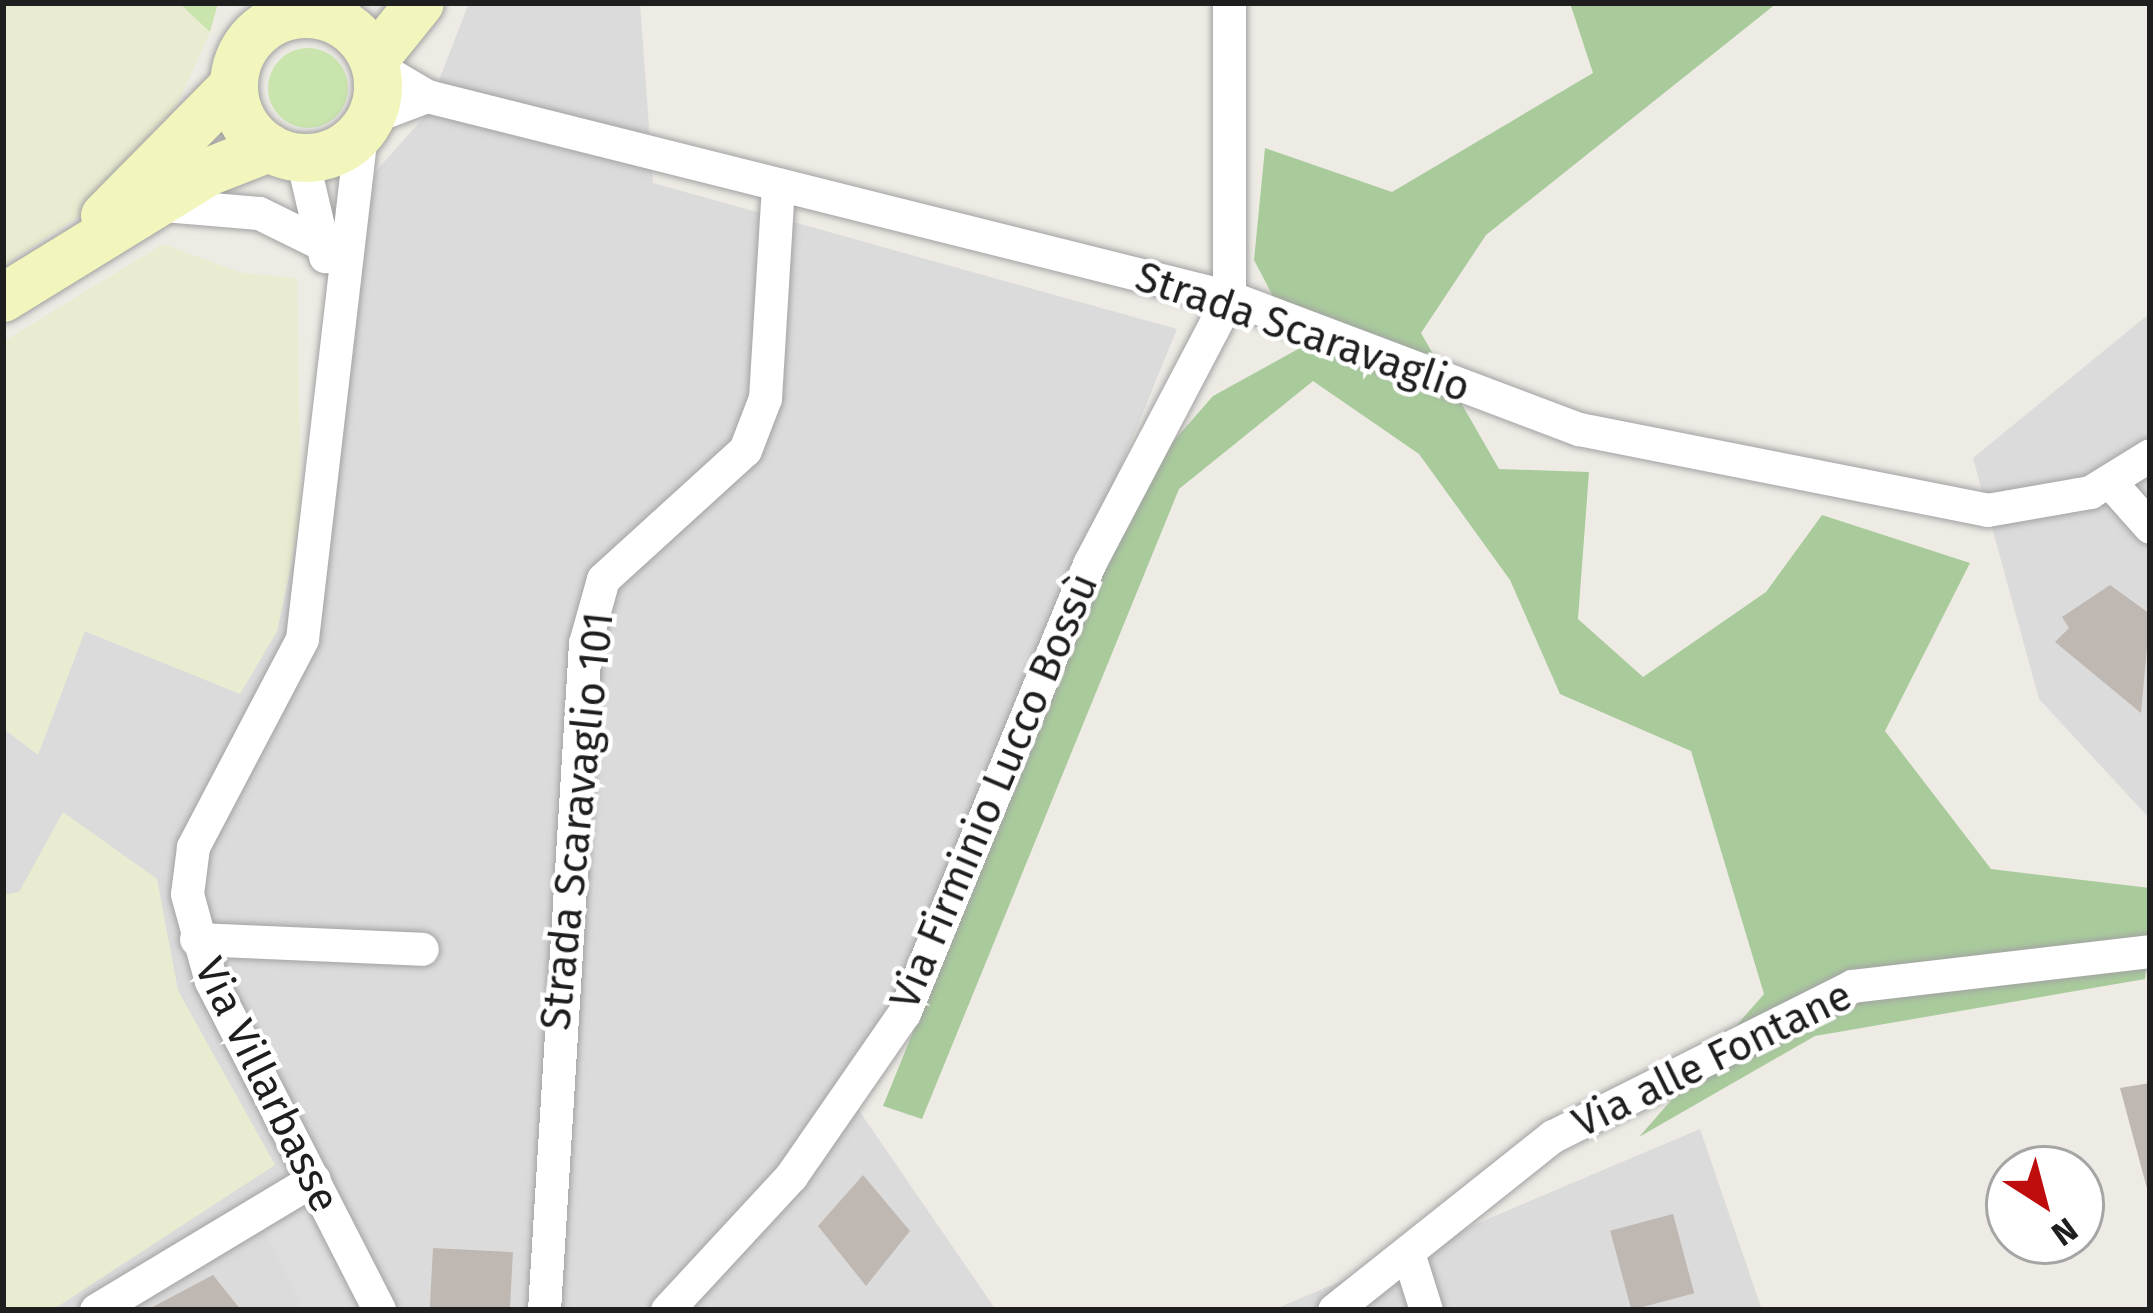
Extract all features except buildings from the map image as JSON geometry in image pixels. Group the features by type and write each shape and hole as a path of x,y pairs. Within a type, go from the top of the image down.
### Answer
{"street":[{"path":"366,125 375,63 420,3"},
{"path":"1229,3 1229,297"},
{"path":"22,287 234,85 266,26 339,11 375,63"},
{"name":"Strada Scaravaglio","path":"375,63 427,96 1229,297 1579,429 1987,510 2059,503 2110,482 2150,455"},
{"path":"234,85 242,121 285,153"},
{"path":"22,287 164,205 427,96"},
{"name":"Via Villarbasse","path":"366,125 362,198 337,304 321,537 302,639 193,847 196,939 379,1310"},
{"name":"Via Villarbasse","path":"285,153 322,244 337,304"},
{"name":"Strada Scaravaglio 101","path":"544,1310 586,643 603,579 745,450 765,398 778,184"},
{"path":"164,205 259,213 322,244"},
{"name":"Via Firminio Lucco Bossù","path":"668,1310 790,1176 904,1013 1089,564 1229,297"},
{"path":"2110,482 2150,527"},
{"path":"196,939 422,950"},
{"name":"Via alle Fontane","path":"1334,1310 1409,1256 1552,1136 1852,986 2150,951"},
{"path":"96,1310 314,1179"},
{"path":"1409,1256 1426,1310"}],"shaded area":[{"path":"469,3 640,3 653,183 1177,329 858,1109 996,1310 52,1310 274,1164 178,991 156,879 3,895 3,728 38,754 84,631 240,693 277,631 376,171 425,116"},
{"path":"2150,313 2150,819 2039,699 1973,458"},
{"path":"1700,1129 1762,1310 1273,1310"},
{"path":"312,1207 363,1310 304,1310 264,1230"}],"green space":[{"path":"3,3 179,3 210,32 171,118 104,200 3,266"},
{"path":"179,3 218,3 210,32"},
{"path":"1570,3 1777,3 1486,235 1421,333 1499,469 1589,472 1578,619 1643,677 1766,592 1822,515 1970,563 1885,731 1991,869 2150,888 2145,979 1815,1036 1639,1137 1764,994 1691,751 1560,694 1510,580 1419,454 1313,381 1179,489 922,1119 883,1106 1135,485 1213,396 1300,348 1254,260 1265,148 1392,192 1593,73"},
{"path":"308,48 336,60 348,88 336,116 308,128 280,116 268,88 280,60"},
{"path":"163,244 242,273 297,278 301,518 277,631 240,694 85,631 38,755 3,728 3,342"},
{"path":"63,812 157,879 178,991 275,1165 52,1310 3,1310 3,895 19,892"}]}
